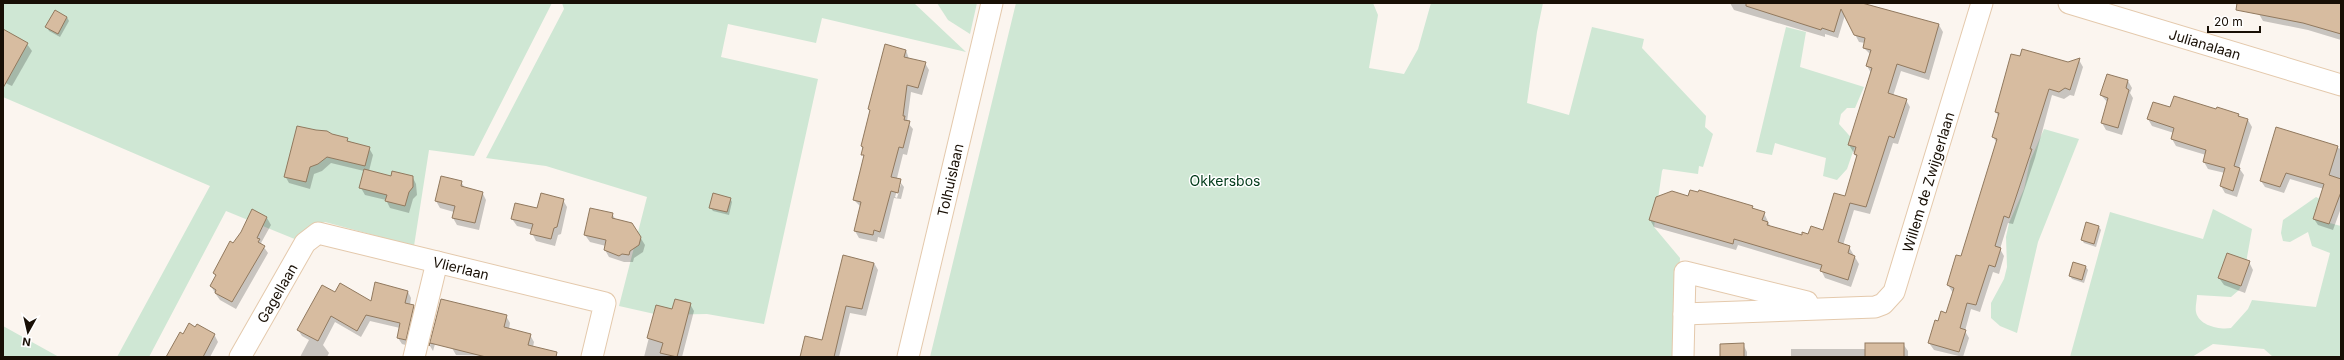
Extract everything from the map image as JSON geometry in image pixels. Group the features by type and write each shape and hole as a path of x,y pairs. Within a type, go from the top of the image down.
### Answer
{"street":[{"name":"Tolhuislaan","path":"908,357 992,3"},
{"name":"Willem de Zwijgerlaan","path":"1684,314 1875,307 1883,304 1894,292 1982,3"},
{"name":"Julianalaan","path":"2069,3 2341,85"},
{"name":"Vlierlaan","path":"318,233 605,303 592,357"},
{"name":"Gagellaan","path":"240,357 305,244 318,233"},
{"path":"414,357 437,262"},
{"name":"Willem de Zwijgerlaan","path":"1683,357 1685,272 1829,308"}],"green space":[{"path":"3,3 552,3 474,156 429,150 414,246 325,222 316,225 302,242 226,211 149,357 117,357 210,186 3,97"},
{"path":"562,3 914,3 966,52 822,18 816,43 728,24 721,57 818,79 764,324 707,314 659,315 619,306 647,197 546,166 486,158 564,9"},
{"path":"937,3 977,3 970,34 948,20"},
{"name":"Okkersbos","path":"1016,3 1373,3 1378,15 1369,68 1404,74 1418,49 1431,3 1543,3 1537,32 1527,103 1569,115 1592,27 1644,39 1642,48 1706,116 1705,127 1713,134 1703,167 1699,166 1698,174 1663,169 1662,171 1654,227 1680,258 1675,357 930,357"},
{"path":"1786,27 1806,32 1800,67 1864,87 1855,108 1847,108 1841,114 1839,124 1856,143 1847,169 1837,180 1823,176 1826,158 1775,143 1772,155 1756,152"},
{"path":"2044,129 2079,139 2038,242 2017,333 2000,326 1991,318 1991,303 2004,279 2007,267 2006,237 2009,223 2024,189 2030,161"},
{"path":"2316,197 2328,203 2326,222 2341,226 2341,357 2273,357 2264,349 2213,344 2192,357 2070,357 2110,212 2203,239 2213,209 2252,229 2243,280 2239,290 2231,297 2197,295 2196,312 2201,321 2216,328 2231,328 2248,309 2252,300 2316,307 2330,253 2312,246 2308,232 2290,242 2283,241 2281,233 2283,220"},
{"path":"3,326 59,357 3,357"}],"building":[{"path":"1746,3 1862,3 1939,24 1925,73 1897,64 1888,93 1907,99 1894,138 1889,136 1866,207 1850,203 1838,242 1850,246 1848,253 1855,256 1848,280 1820,271 1822,265 1734,239 1733,244 1649,220 1656,197 1672,191 1688,196 1690,190 1698,192 1699,190 1753,206 1752,208 1765,212 1762,220 1768,222 1767,225 1802,235 1802,232 1808,234 1811,226 1823,230 1834,193 1845,196 1857,155 1854,154 1856,147 1848,145 1872,68 1866,66 1871,50 1863,48 1865,38 1854,35 1841,9 1834,32 1822,28 1821,30 1746,6"},
{"path":"2237,3 2341,3 2341,34 2303,23 2236,10"},
{"path":"55,10 67,17 58,34 45,27"},
{"path":"3,29 28,43 3,88"},
{"path":"885,44 906,50 904,57 926,62 918,88 907,85 903,116 905,116 904,120 910,121 903,148 899,147 891,177 901,179 898,193 891,191 880,232 874,230 873,235 854,231 861,202 853,200 864,155 861,155 863,147 861,146 870,110 868,109"},
{"path":"2022,49 2068,62 2080,58 2070,90 2065,88 2059,92 2049,89 2030,149 2032,149 2009,218 2004,216 1995,246 2001,248 1995,267 1989,265 1976,305 1967,303 1960,328 1966,330 1959,352 1928,343 1935,320 1938,321 1941,311 1946,313 1954,288 1947,285 1956,255 1961,256 1997,139 1992,137 1999,113 1995,112 2011,54 2020,56"},
{"path":"2107,74 2128,80 2126,88 2129,90 2118,128 2101,123 2108,98 2100,95"},
{"path":"2174,96 2216,109 2217,107 2239,114 2238,116 2248,119 2234,166 2240,168 2233,191 2220,186 2225,168 2203,162 2206,150 2171,139 2174,128 2147,119 2153,102 2170,107"},
{"path":"297,126 327,131 332,134 348,138 347,141 370,147 365,166 327,157 318,164 310,167 306,182 284,177"},
{"path":"2276,127 2338,146 2329,175 2341,179 2341,192 2329,224 2313,219 2324,184 2286,173 2280,187 2260,181"},
{"path":"364,169 391,176 392,171 413,176 413,187 409,192 405,206 385,201 387,195 359,188"},
{"path":"441,176 462,181 461,186 483,192 475,223 452,218 455,206 435,201"},
{"path":"541,193 564,199 557,227 554,228 551,239 530,234 533,224 511,219 515,203 537,208"},
{"path":"713,193 731,198 727,212 709,208"},
{"path":"590,208 613,213 612,218 632,223 641,237 639,245 630,251 629,255 622,254 619,256 604,250 606,240 584,235"},
{"path":"252,209 267,217 257,238 260,239 258,242 265,246 232,302 215,293 216,290 210,286 216,275 213,273 230,241 233,243 241,232"},
{"path":"2086,222 2099,226 2094,244 2081,240"},
{"path":"2227,253 2250,261 2241,286 2218,278"},
{"path":"843,255 874,263 862,309 846,306 834,357 800,357 805,336 822,340"},
{"path":"2073,262 2086,266 2082,280 2069,276"},
{"path":"375,282 408,291 405,303 414,305 406,340 397,338 400,323 366,315 357,331 331,316 318,341 297,330 322,285 335,292 340,283 371,301"},
{"path":"441,299 507,315 504,327 531,334 528,345 557,352 556,357 486,357 430,343 429,346"},
{"path":"675,299 691,303 677,357 660,353 663,343 647,338 656,305 672,309"},
{"path":"189,323 195,327 197,324 215,334 203,357 166,357 180,332 183,334"},
{"path":"1744,343 1744,357 1720,357 1720,344"},
{"path":"1865,343 1904,343 1904,357 1865,357"}]}
